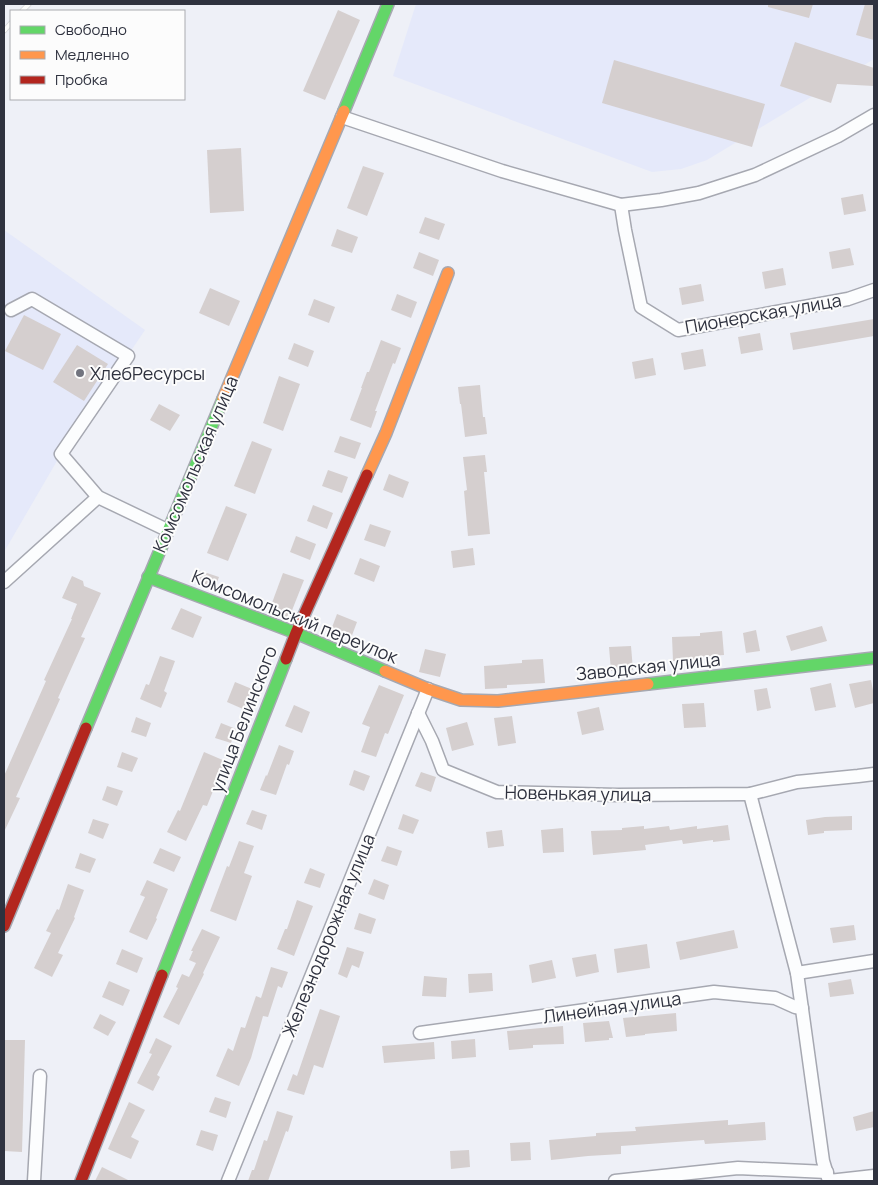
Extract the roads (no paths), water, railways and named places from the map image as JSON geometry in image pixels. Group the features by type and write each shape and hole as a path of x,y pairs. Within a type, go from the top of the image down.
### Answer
{"street":[{"name":"Комсомольская улица","path":"5,919 388,4"},
{"path":"342,117 502,171 621,205 699,193 755,175 838,136 874,115"},
{"name":"Пионерская улица","path":"621,205 641,307 678,330 848,298 874,290"},
{"name":"улица Белинского","path":"81,1181 296,633 386,432 448,273"},
{"path":"11,310 32,299 128,356 61,454 98,496 167,530"},
{"path":"4,582 98,496"},
{"name":"Комсомольский переулок","path":"148,577 296,633 428,689"},
{"name":"Заводская улица","path":"428,689 461,700 498,700 874,658"},
{"name":"Железнодорожная улица","path":"228,1181 428,689"},
{"name":"Новенькая улица","path":"418,713 432,741 443,770 496,792 617,795 750,794 797,782 874,774"},
{"path":"750,794 797,973 828,1178"},
{"path":"797,973 874,961"},
{"name":"Линейная улица","path":"420,1033 714,992 775,998 802,1008"},
{"path":"34,1181 40,1076"},
{"path":"616,1181 738,1168 828,1178 874,1176"}],"railway":[{"path":"23,10 29,4"},
{"path":"4,31 10,24"}],"place":[{"name":"ХлебРесурсы","path":"80,373"}]}
